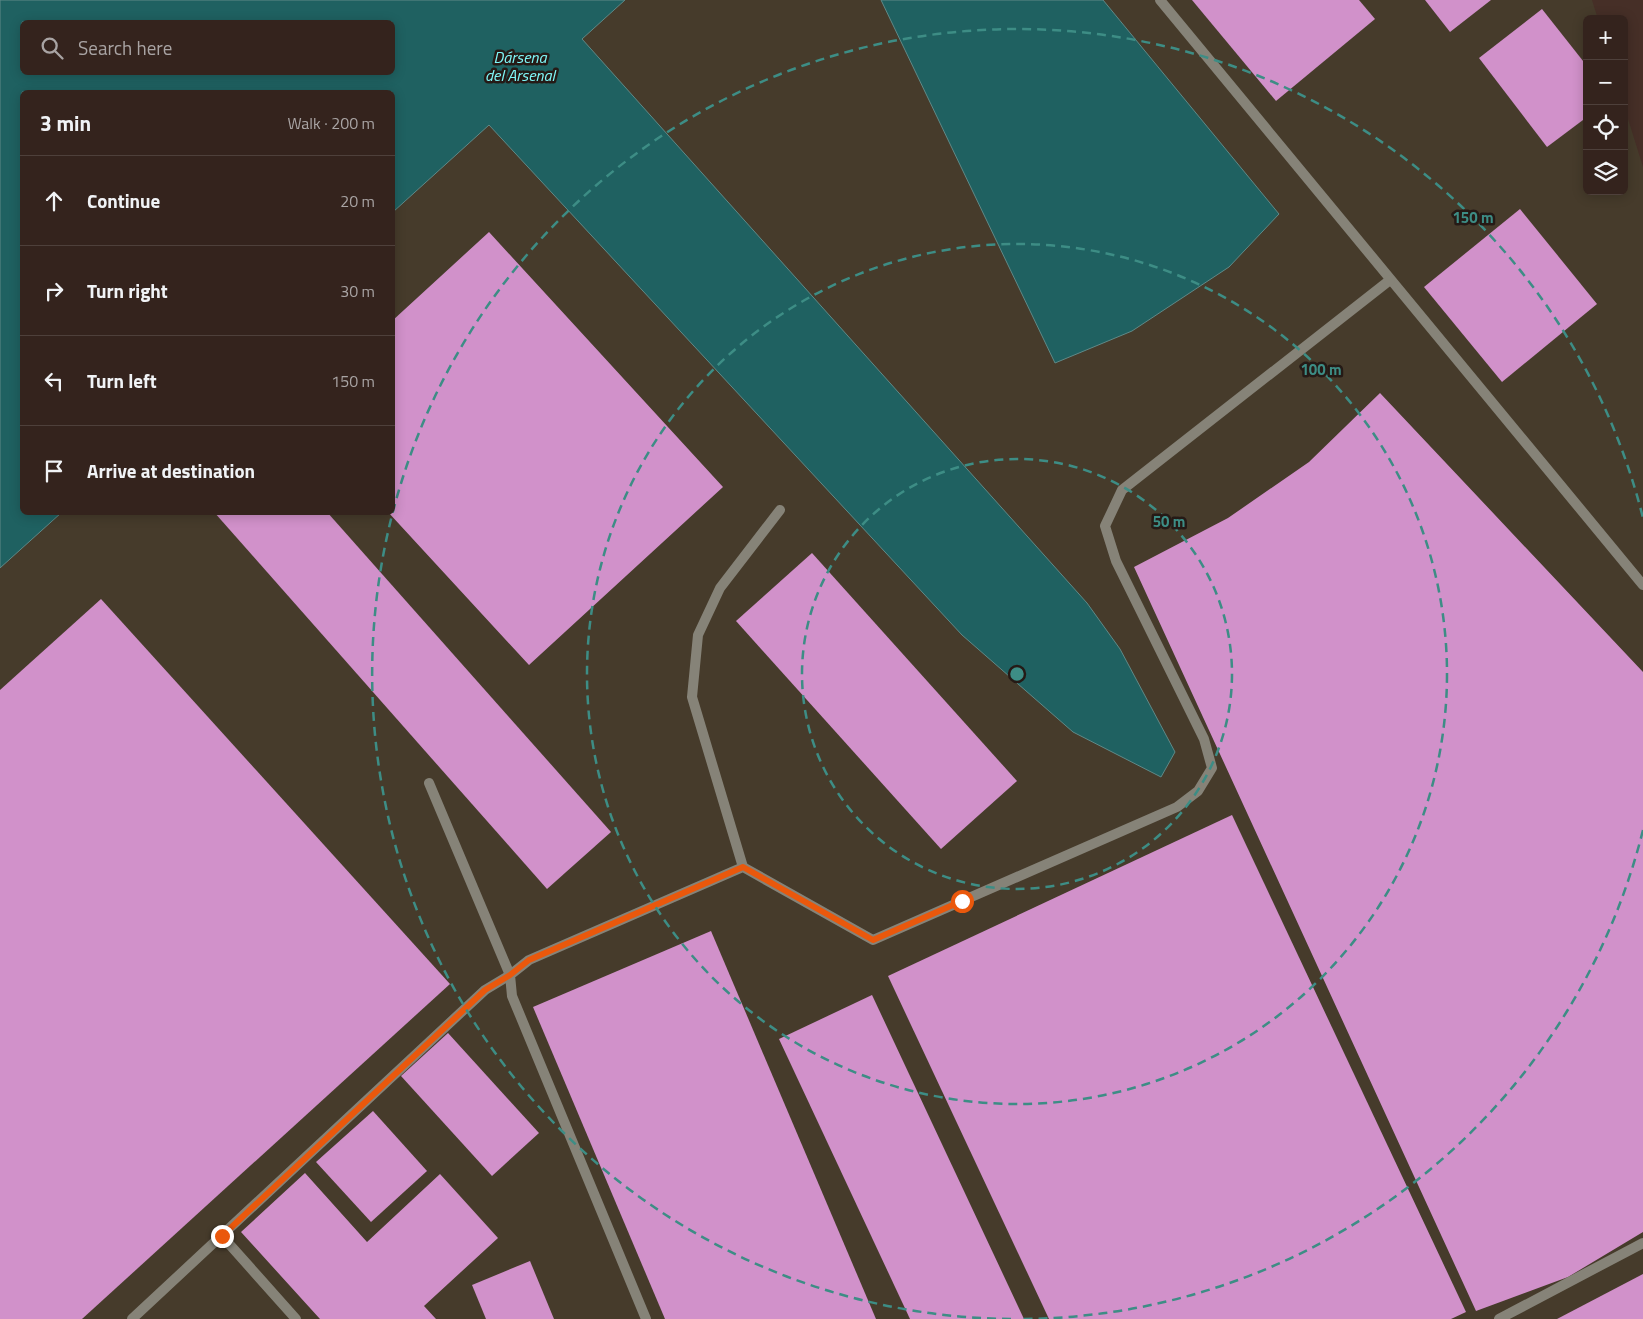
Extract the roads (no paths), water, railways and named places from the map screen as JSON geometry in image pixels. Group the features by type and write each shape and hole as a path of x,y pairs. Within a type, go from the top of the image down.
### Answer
{"lane":[{"path":"1160,0 1643,585"},
{"path":"780,510 720,588 698,635 692,697 743,867 873,940 1177,807 1198,791 1212,768 1204,739 1116,561 1106,526 1122,490 1390,280"},
{"path":"429,783 510,975 512,996 646,1319"},
{"path":"132,1319 485,990 510,975 529,960 743,867"},
{"path":"222,1236 296,1319"},
{"path":"1499,1319 1643,1243"}],"water":[{"name":"Dársena del Arsenal","path":"0,0 625,0 582,39 1087,603 1120,649 1175,752 1161,777 1073,732 962,635 489,125 395,210 395,90 20,90 20,515 59,515 0,568"},
{"path":"881,0 1103,0 1279,214 1229,267 1132,331 1055,363"}]}
